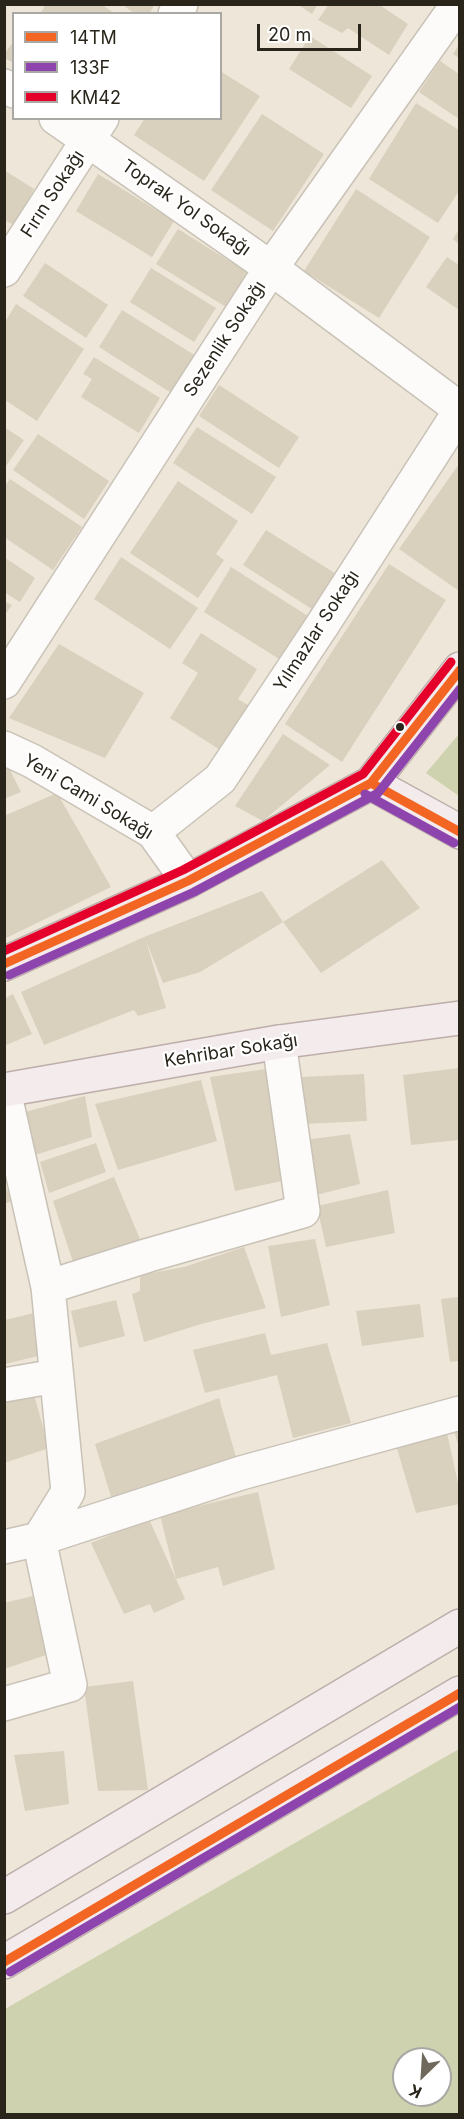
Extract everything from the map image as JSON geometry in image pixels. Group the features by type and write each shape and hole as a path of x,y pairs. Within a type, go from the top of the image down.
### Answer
{"main road":[{"path":"4,964 188,881 371,783 459,669"},
{"path":"371,783 459,832"},
{"name":"Kehribar Sokağı","path":"4,1091 279,1042 459,1018"},
{"path":"4,1897 459,1626"},
{"path":"4,1962 459,1693"}],"street":[{"name":"Sezenlik Sokağı","path":"4,682 271,268 458,4"},
{"name":"Toprak Yol Sokağı","path":"63,120 95,129 271,268 459,410"},
{"name":"Fırın Sokağı","path":"4,270 95,129"},
{"name":"Yılmazlar Sokağı","path":"153,832 220,779 323,624 459,410"},
{"name":"Yeni Cami Sokağı","path":"4,748 32,761 153,832 188,881"},
{"path":"48,1287 149,1255 303,1211 279,1042"},
{"path":"4,1091 48,1287 68,1492 39,1539 70,1685 4,1704"},
{"path":"4,1385 56,1376"},
{"path":"4,1547 39,1539 241,1473 459,1413"}],"green space":[{"path":"459,734 460,796 426,773"},
{"path":"459,1749 459,2114 5,2114 5,2009"}],"building":[{"path":"46,4 101,4 112,12 41,12"},
{"path":"122,4 155,4 150,12 132,12"},
{"path":"297,4 318,4 312,14"},
{"path":"329,4 378,4 408,24 389,55 348,28 342,33 318,20"},
{"path":"310,36 372,76 351,108 289,69"},
{"path":"12,44 12,62 4,58 4,54"},
{"path":"459,45 459,58 453,54"},
{"path":"440,61 459,74 459,119 419,92"},
{"path":"222,72 260,96 204,181 134,135 144,120 222,120"},
{"path":"416,103 459,130 459,191 438,223 369,179"},
{"path":"262,114 324,154 273,231 211,190"},
{"path":"4,170 34,189 14,225 4,220"},
{"path":"98,174 174,221 152,257 76,211"},
{"path":"356,189 430,237 379,318 304,271"},
{"path":"178,229 247,272 226,307 156,264"},
{"path":"459,229 459,244 453,239"},
{"path":"447,257 459,265 459,310 426,287"},
{"path":"45,263 108,305 86,338 23,296"},
{"path":"151,268 216,308 194,342 130,302"},
{"path":"16,304 84,349 37,421 5,400 5,322"},
{"path":"122,310 196,356 173,394 99,347"},
{"path":"94,357 160,398 139,433 81,397 92,379 83,374"},
{"path":"219,385 299,437 279,468 199,416"},
{"path":"4,427 24,440 4,469"},
{"path":"197,427 276,477 252,514 173,463"},
{"path":"38,434 109,481 84,519 13,470"},
{"path":"459,464 459,591 399,549"},
{"path":"10,479 82,527 53,570 4,537 4,487"},
{"path":"178,481 238,521 216,554 224,560 198,598 130,553"},
{"path":"266,530 341,577 318,613 243,565"},
{"path":"4,557 35,578 20,602 4,592"},
{"path":"121,557 198,608 170,649 94,599"},
{"path":"389,564 446,600 342,762 285,724"},
{"path":"231,567 311,618 284,662 204,612"},
{"path":"4,601 12,605 4,616"},
{"path":"201,633 257,669 238,699 253,708 225,753 170,718 198,673 182,663"},
{"path":"59,644 144,693 105,758 9,718"},
{"path":"283,734 330,765 263,821 235,806"},
{"path":"7,764 21,792 4,799 4,765"},
{"path":"57,793 111,887 4,939 4,816"},
{"path":"382,860 420,908 321,973 283,922"},
{"path":"262,891 283,922 200,972 163,983 146,941 166,1008 138,1016 134,1010 44,1045 21,992 144,937"},
{"path":"13,994 32,1034 4,1046 4,999"},
{"path":"273,1068 291,1179 235,1191 210,1077"},
{"path":"459,1068 459,1140 411,1145 403,1075"},
{"path":"364,1074 367,1121 304,1124 302,1077"},
{"path":"201,1080 217,1141 118,1170 95,1104"},
{"path":"85,1096 92,1137 35,1155 25,1112"},
{"path":"350,1134 360,1184 316,1195 304,1140"},
{"path":"96,1143 106,1172 49,1193 40,1162"},
{"path":"114,1177 142,1244 74,1265 53,1201"},
{"path":"4,1183 12,1201 4,1204"},
{"path":"388,1190 395,1233 326,1247 317,1206"},
{"path":"315,1239 330,1305 281,1317 268,1246"},
{"path":"244,1247 266,1308 201,1324 144,1342 132,1294 140,1291 140,1275 184,1267"},
{"path":"459,1297 459,1361 450,1362 441,1299"},
{"path":"116,1300 125,1336 79,1348 71,1311"},
{"path":"420,1304 424,1337 362,1346 356,1311"},
{"path":"34,1313 42,1355 5,1364 5,1320"},
{"path":"265,1333 271,1355 327,1343 351,1423 293,1438 277,1375 205,1393 193,1350"},
{"path":"34,1395 49,1448 4,1463 4,1401"},
{"path":"219,1398 236,1457 112,1500 95,1444"},
{"path":"459,1429 459,1447 454,1431"},
{"path":"447,1433 459,1488 459,1504 416,1513 396,1445"},
{"path":"258,1492 275,1569 223,1586 218,1567 176,1579 160,1515"},
{"path":"149,1519 185,1599 154,1613 150,1604 124,1614 91,1543"},
{"path":"33,1596 49,1654 4,1669 4,1603"},
{"path":"133,1681 148,1790 98,1791 84,1687"},
{"path":"64,1751 69,1804 25,1811 14,1755"}],"transit line":[{"name":"KM42","path":"4,951 183,870 363,774 451,662"},
{"name":"14TM","path":"4,964 188,881 371,783 460,670"},
{"name":"133F","path":"9,975 194,892 378,793 460,689"},
{"name":"14TM","path":"371,783 460,832"},
{"name":"133F","path":"365,794 454,843"},
{"name":"14TM","path":"4,1962 460,1693"},
{"name":"133F","path":"10,1972 460,1707"}]}
